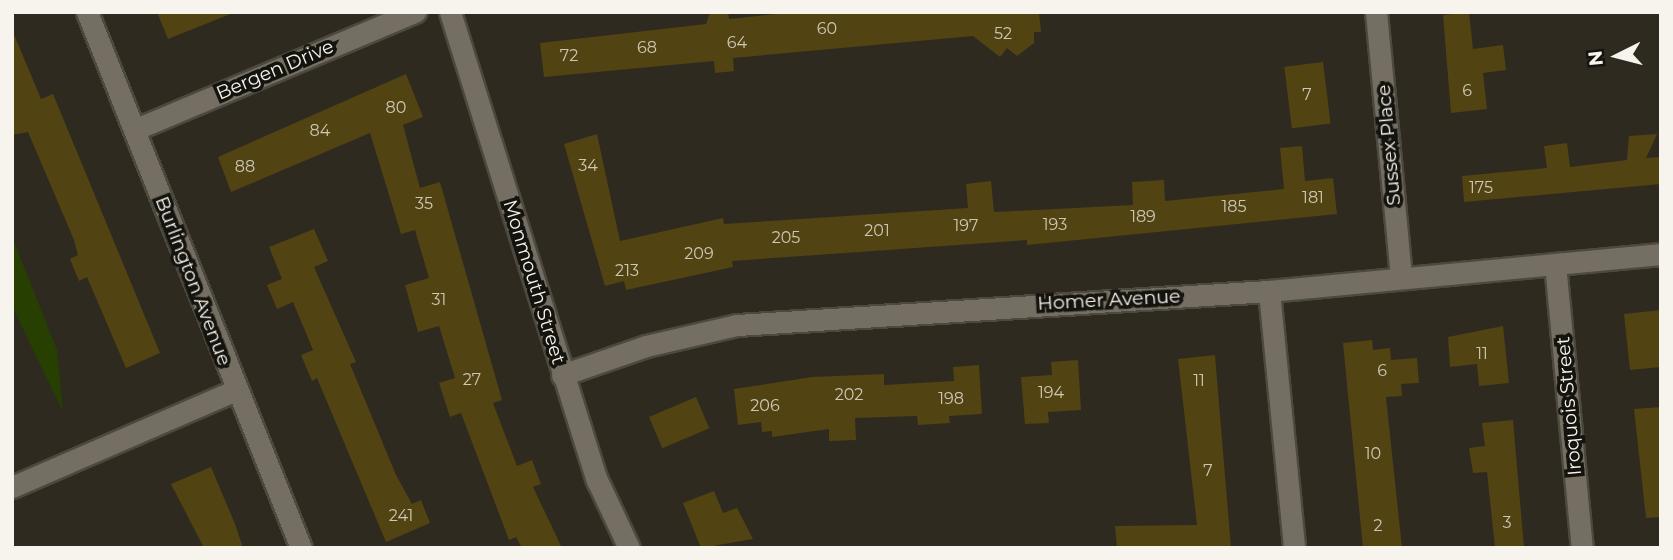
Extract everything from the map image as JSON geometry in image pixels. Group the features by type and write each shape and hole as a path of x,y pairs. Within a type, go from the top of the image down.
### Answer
{"street":[{"name":"Burlington Avenue","path":"87,12 136,129 234,391 301,548"},
{"name":"Bergen Drive","path":"136,129 415,12"},
{"name":"Monmouth Street","path":"450,12 597,480 629,548"},
{"name":"Sussex Place","path":"1376,12 1401,278"},
{"name":"Homer Avenue","path":"562,375 646,346 737,325 1269,291 1661,254"},
{"name":"Iroquois Street","path":"1555,264 1582,548"},
{"path":"1269,291 1294,548"},
{"path":"12,487 234,391"}],"green space":[{"path":"12,237 57,350 63,412 12,306"}],"building":[{"path":"157,12 233,12 233,13 168,39"},
{"path":"710,12 728,12 729,19 796,12 1039,12 1041,32 1034,32 1034,43 1017,56 1007,48 1000,57 973,36 733,58 734,71 715,73 714,61 544,77 540,43 706,24"},
{"path":"1469,12 1473,49 1503,45 1506,70 1483,73 1487,109 1451,113 1443,15"},
{"path":"13,32 41,99 53,94 160,353 126,368 87,277 79,281 70,259 78,255 74,240 28,132 12,135"},
{"path":"1323,62 1331,124 1292,128 1284,67"},
{"path":"406,74 423,117 403,125 420,188 440,182 502,400 493,403 517,466 532,460 541,484 533,487 562,548 522,548 516,537 509,540 461,413 450,417 439,383 455,378 439,326 418,332 405,285 429,278 415,230 401,234 370,133 231,192 218,157"},
{"path":"597,134 620,241 723,218 724,224 968,208 966,184 991,181 994,212 1133,205 1132,182 1164,180 1165,201 1284,189 1280,148 1302,146 1305,181 1333,178 1337,214 1027,245 1027,240 732,261 733,267 626,290 624,281 605,286 564,144"},
{"path":"1657,134 1646,158 1661,157 1661,184 1464,202 1462,176 1547,168 1544,146 1567,143 1570,167 1627,160 1629,136"},
{"path":"314,229 328,261 314,267 356,362 350,364 396,475 412,504 421,500 430,523 386,542 317,378 312,381 301,355 313,350 293,302 277,309 267,285 282,279 269,247"},
{"path":"1661,310 1661,367 1630,370 1624,314"},
{"path":"1503,326 1509,383 1479,386 1477,364 1450,367 1448,337"},
{"path":"1372,340 1373,350 1390,348 1391,360 1417,358 1419,383 1401,384 1402,396 1386,397 1402,548 1363,548 1343,343"},
{"path":"1215,355 1231,548 1117,548 1115,526 1197,525 1178,359"},
{"path":"1078,360 1081,410 1048,412 1049,423 1025,424 1021,377 1052,375 1051,362"},
{"path":"979,365 982,414 949,416 950,423 918,425 917,416 855,418 856,440 829,441 829,429 772,437 772,431 762,432 761,422 738,425 734,389 812,377 884,374 884,385 954,381 953,367"},
{"path":"696,397 709,428 662,448 649,417"},
{"path":"1661,407 1661,517 1646,518 1634,409"},
{"path":"1513,420 1524,548 1495,548 1487,472 1473,473 1469,448 1485,446 1482,423"},
{"path":"211,467 243,548 204,548 171,484"},
{"path":"714,491 723,513 737,508 753,539 701,548 683,503"}]}
